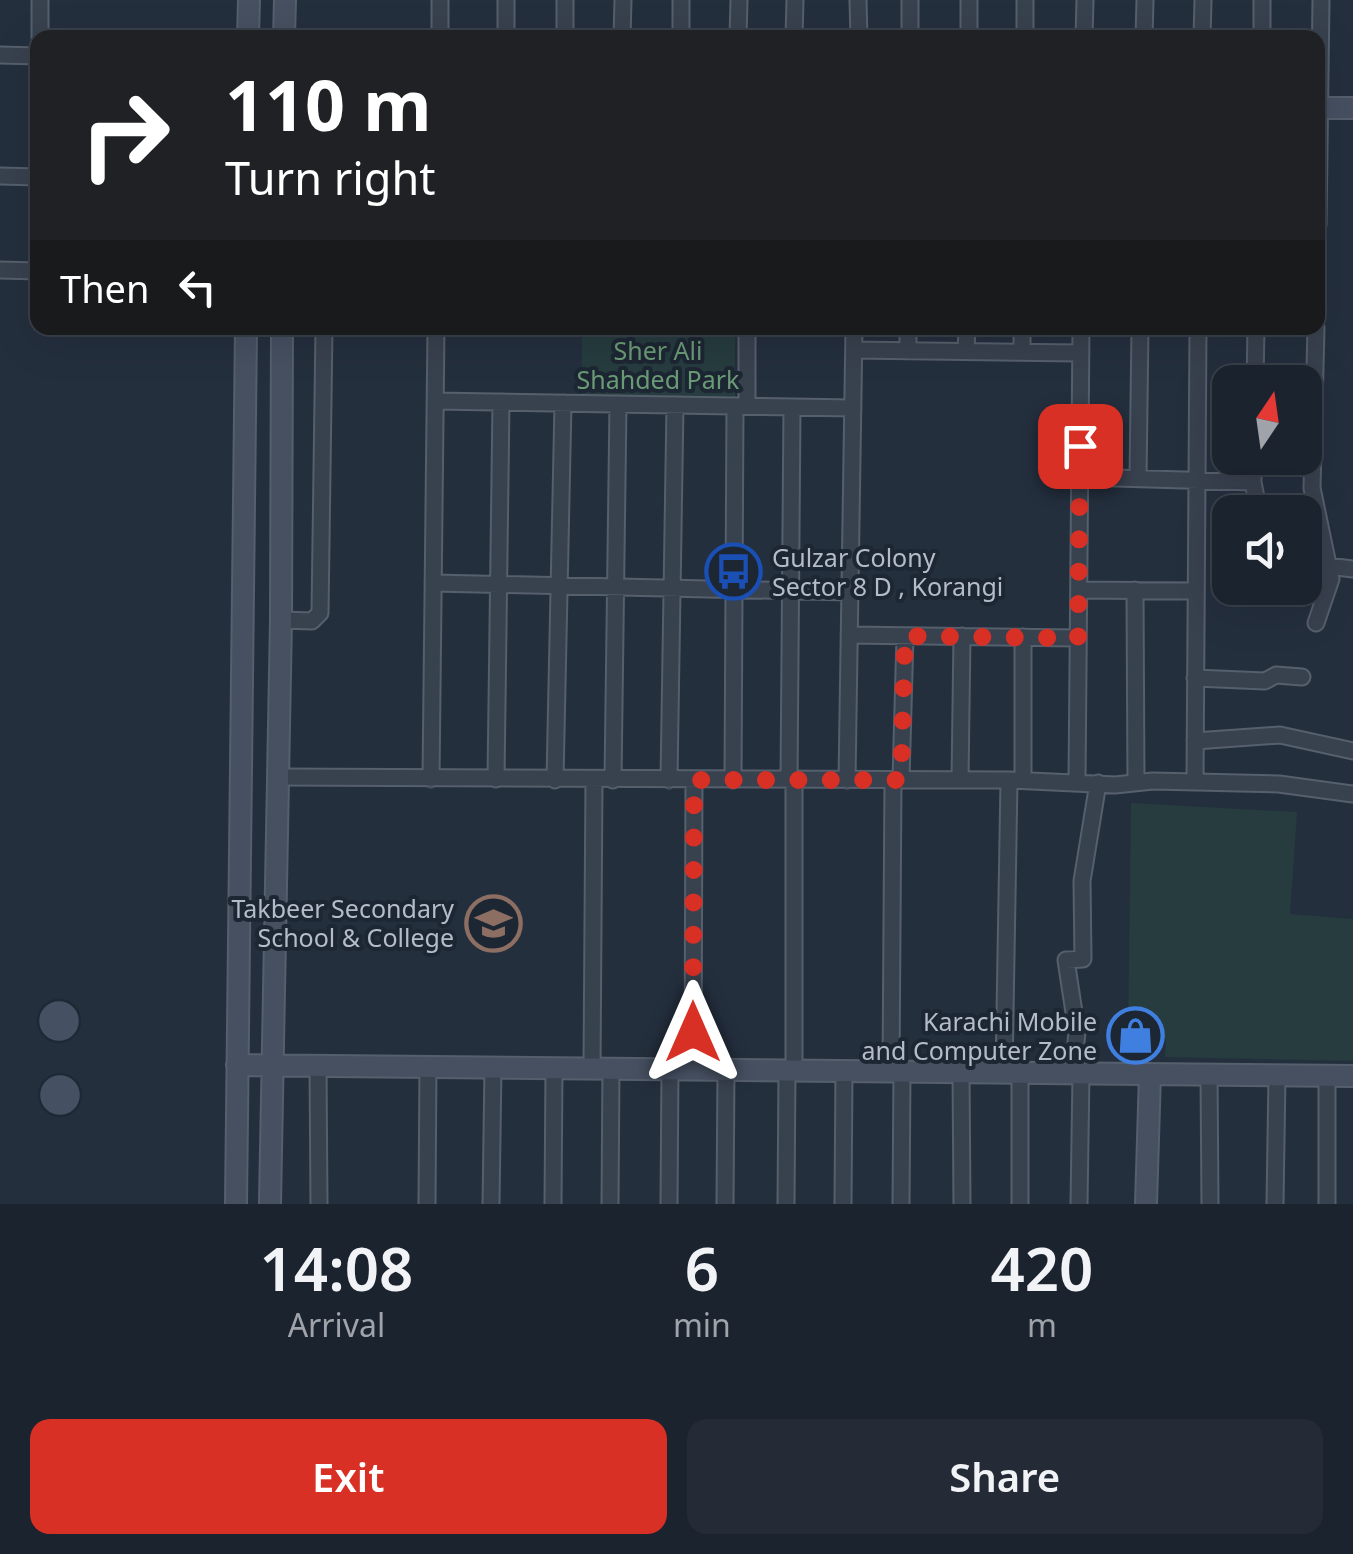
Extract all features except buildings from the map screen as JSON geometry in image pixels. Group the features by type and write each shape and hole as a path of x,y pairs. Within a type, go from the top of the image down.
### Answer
{"street":[{"path":"40,0 40,30"},
{"path":"248,30 249,0"},
{"path":"284,30 285,0"},
{"path":"440,0 440,30"},
{"path":"506,0 506,30"},
{"path":"565,0 565,30"},
{"path":"622,30 623,0"},
{"path":"680,30 681,0"},
{"path":"738,0 738,30"},
{"path":"794,0 794,30"},
{"path":"858,0 859,30"},
{"path":"910,0 910,30"},
{"path":"969,0 969,30"},
{"path":"1024,30 1025,0"},
{"path":"1084,30 1085,0"},
{"path":"1144,30 1145,0"},
{"path":"1202,30 1203,0"},
{"path":"1262,0 1262,30"},
{"path":"1320,0 1320,30"},
{"path":"0,55 30,56"},
{"path":"1325,108 1353,108"},
{"path":"0,176 30,177"},
{"path":"0,270 30,271"},
{"path":"236,1204 246,335"},
{"path":"270,1204 276,777 286,620 282,335"},
{"path":"286,620 312,621 320,612 324,335"},
{"path":"430,779 436,335"},
{"path":"733,780 734,590 746,335"},
{"path":"847,780 854,335"},
{"path":"908,335 908,351"},
{"path":"966,335 966,352"},
{"path":"1022,335 1022,352"},
{"path":"1077,781 1082,335"},
{"path":"1138,479 1140,335"},
{"path":"1195,782 1198,335"},
{"path":"1255,365 1256,335"},
{"path":"1316,335 1312,488 1331,580 1316,623"},
{"path":"854,350 1081,353"},
{"path":"436,401 853,408"},
{"path":"496,780 502,402"},
{"path":"555,780 563,404"},
{"path":"613,780 618,404"},
{"path":"669,780 675,405"},
{"path":"786,1204 791,1070 792,407"},
{"path":"1253,475 1256,495"},
{"path":"1080,477 1253,482"},
{"path":"1328,566 1353,569"},
{"path":"433,583 850,592"},
{"path":"1079,590 1195,591"},
{"path":"1136,590 1136,783"},
{"path":"849,635 1078,638"},
{"path":"901,1204 897,780 905,636"},
{"path":"960,780 962,636"},
{"path":"1020,1204 1012,1072 1016,780 1023,637"},
{"path":"1195,678 1265,681 1276,674 1302,676"},
{"path":"1195,742 1280,735 1353,750"},
{"path":"276,777 1195,782 1280,784 1353,794"},
{"path":"594,780 601,1067 610,1204"},
{"path":"692,1068 694,780"},
{"path":"1079,1204 1077,1032 1066,960 1083,959 1082,880 1098,783"},
{"path":"237,1064 1353,1076"},
{"path":"318,1064 320,1204"},
{"path":"427,1204 428,1065"},
{"path":"491,1204 493,1066"},
{"path":"552,1204 554,1066"},
{"path":"669,1204 670,1068"},
{"path":"726,1069 726,1204"},
{"path":"843,1204 844,1070"},
{"path":"961,1072 962,1204"},
{"path":"1146,1204 1150,1074"},
{"path":"1209,1074 1210,1204"},
{"path":"1275,1204 1277,1076"},
{"path":"1327,1076 1327,1204"}],"green space":[{"name":"Sher Ali Shahded Park","path":"582,335 735,335 735,406 582,404"},
{"path":"1131,803 1297,812 1290,914 1353,919 1353,1061 1165,1057 1166,1039 1128,1039"}],"place":[{"name":"Gulzar Colony Sector 8 D , Korangi","path":"733,572"},
{"name":"Takbeer Secondary School & College","path":"493,923"},
{"name":"Karachi Mobile and Computer Zone","path":"1136,1036"}],"route":[{"path":"693,1032 694,780 901,780 905,636 1078,638 1080,446"}]}
